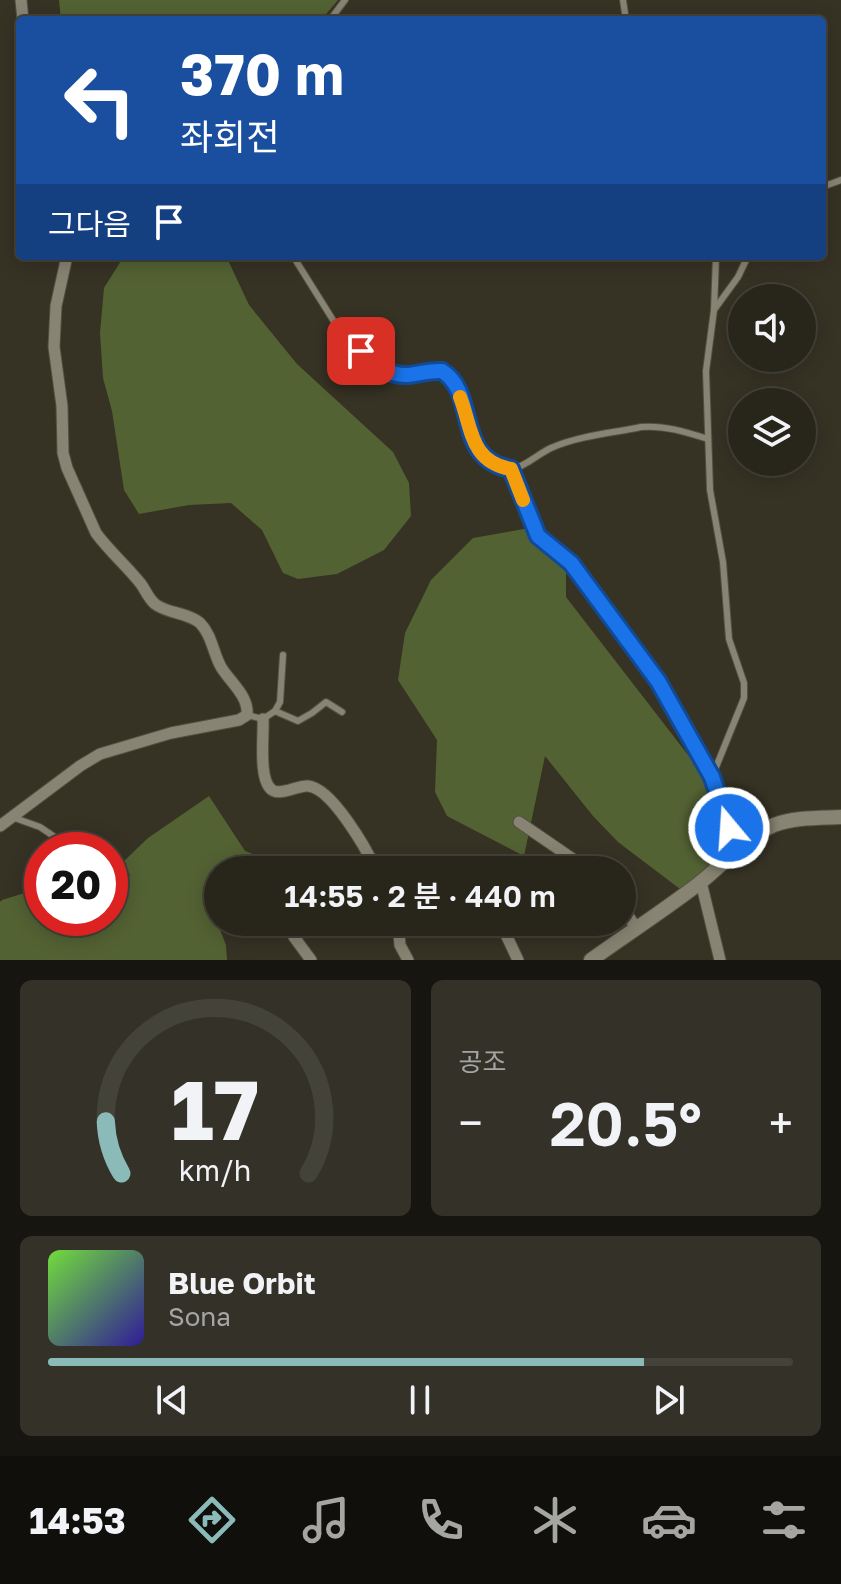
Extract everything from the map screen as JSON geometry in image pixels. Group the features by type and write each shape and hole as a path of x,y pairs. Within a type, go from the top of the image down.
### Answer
{"street":[{"path":"0,826 100,754 171,733 239,720 247,715 248,709 220,665 204,629 191,617 161,608 150,599 96,533 67,468 54,347 56,306 66,260"},
{"path":"263,719 264,777 271,789 275,792 309,786 318,788 347,822 368,856"},
{"path":"636,928 701,882 765,829 805,819 841,817"},
{"path":"519,822 569,856"},
{"path":"701,882 720,960"},
{"path":"295,936 311,960"},
{"path":"399,936 408,960"},
{"path":"507,936 518,960"},
{"path":"591,960 625,936"}],"lane":[{"path":"296,260 338,328 377,366 399,375 436,370 448,374 461,400 476,446 484,457 504,468 511,469 565,443 641,427 669,428 708,439"},
{"path":"712,777 745,691 729,639 723,562 712,505 706,371 714,310 716,260"},
{"path":"714,310 746,260"},
{"path":"511,469 538,536 571,563 658,681 712,777 736,850"},
{"path":"247,715 263,719 275,711 280,702 283,655"},
{"path":"275,711 298,721 326,702 342,712"},
{"path":"12,817 47,832"}],"green space":[{"path":"59,0 338,0 324,16 61,16"},
{"path":"122,260 228,260 249,305 297,364 393,452 409,483 411,516 384,550 337,574 298,579 283,573 262,530 231,503 189,505 139,514 124,490 112,411 103,378 100,333 104,288"},
{"path":"535,527 564,545 566,597 695,764 724,821 726,844 721,857 680,889 618,842 545,756 524,856 447,816 435,792 437,740 398,680 405,633 431,580 473,538"},
{"path":"209,796 245,851 258,856 204,856 204,936 222,936 227,960 0,960 0,902 24,893 24,936 128,936 128,857 148,838"}],"slow traffic":[{"path":"460,397 476,446 484,457 511,469 523,500"}],"route":[{"path":"361,351 377,366 393,374 436,370 448,374 465,410 476,446 484,457 511,469 538,536 571,563 658,681 712,777 729,828"}]}
